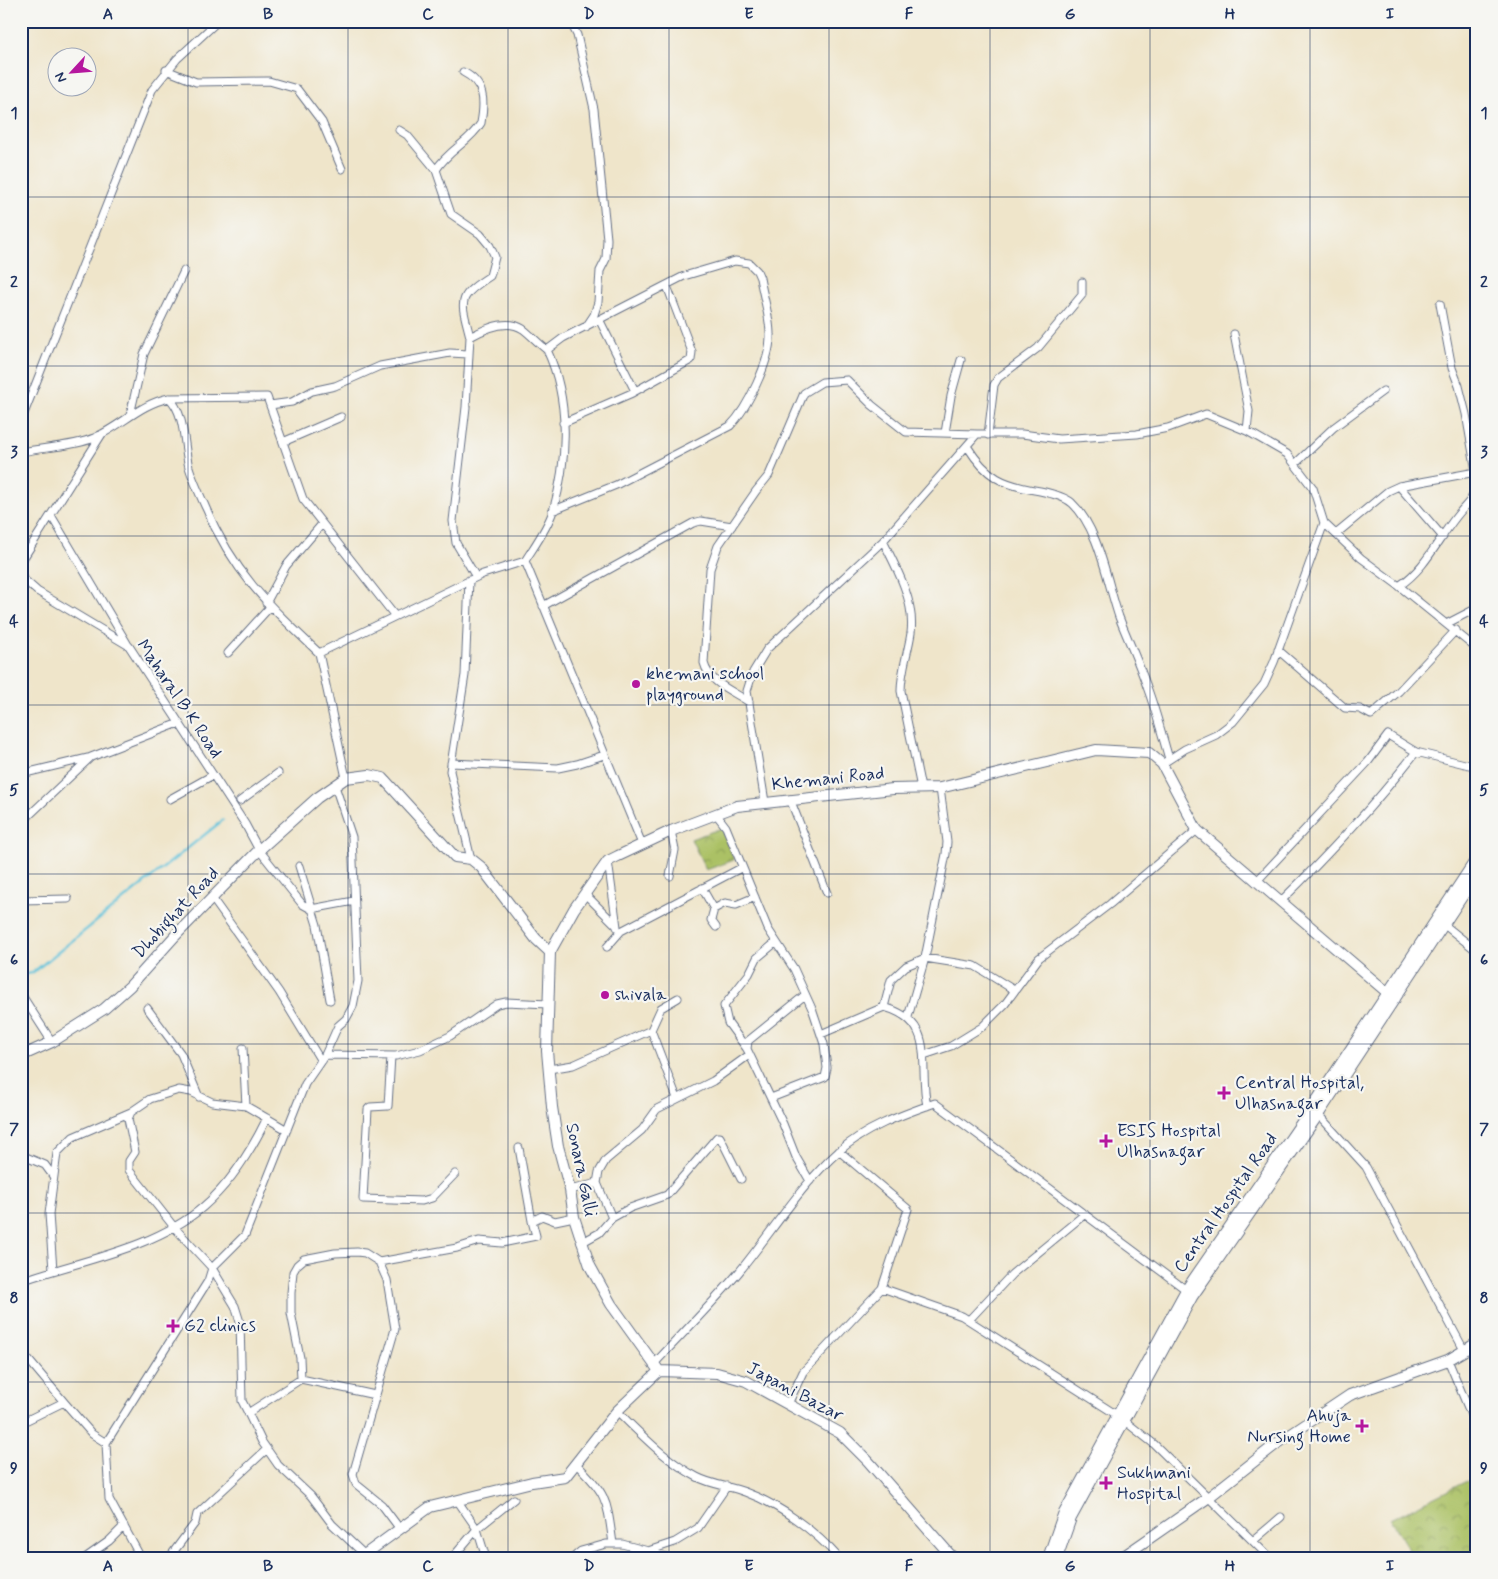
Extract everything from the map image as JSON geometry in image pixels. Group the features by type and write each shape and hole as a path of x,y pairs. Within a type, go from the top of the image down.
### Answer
{"street":[{"path":"21,421 152,90 166,70 218,21"},
{"path":"570,21 577,35 594,108 607,239 606,259 600,271 598,302 594,315 586,328"},
{"path":"166,70 196,82 269,81 296,89 322,122 342,169"},
{"path":"436,170 446,155 466,140 481,123 483,93 481,86 463,72"},
{"path":"399,130 407,135 436,170 452,214 480,234 490,246 495,257 490,276 472,288 464,297 462,305 470,337 466,406 453,521 456,543 473,579 465,675 451,763 452,783 471,860"},
{"path":"547,350 563,338 600,321 684,276 736,261 749,263 757,270 770,333 770,343 768,356 739,417 730,426 616,485 552,511"},
{"path":"130,415 144,354 184,271"},
{"path":"988,435 994,385 998,378 1038,348 1082,295 1082,282"},
{"path":"563,423 635,391 691,360 692,352 667,286"},
{"path":"1336,534 1388,491 1399,486 1476,474 1466,414 1452,368 1440,304"},
{"path":"600,321 635,391"},
{"path":"319,652 473,579 525,560 552,511 564,458 563,423 560,383 547,350 522,328 506,325 491,326 470,337"},
{"path":"1234,334 1249,411 1247,431"},
{"path":"270,406 292,402 312,391 335,386 380,366 450,353 468,354"},
{"path":"945,433 951,396 961,360"},
{"path":"749,702 717,683 706,673 704,663 710,569 718,546 756,491 770,475 804,393 822,382 847,380 872,405 906,432 988,435 1022,434 1060,439 1137,434 1168,428 1206,414 1247,431 1287,454 1312,488 1324,523 1361,558 1448,623 1477,648"},
{"path":"1295,464 1333,428 1383,391"},
{"path":"169,398 179,412 189,467 213,525 240,572 268,605 319,652 346,778 369,775 383,778 455,857 471,860 481,867 536,939 550,952"},
{"path":"21,452 84,441 102,433 130,415 159,400 169,398 267,398 303,499 395,616"},
{"path":"283,442 341,417"},
{"path":"21,562 52,516 102,433"},
{"path":"764,802 747,691 753,672 767,649 883,541 977,434"},
{"path":"967,446 977,463 990,475 1025,489 1050,493 1069,500 1080,511 1090,528 1119,616 1148,688 1166,762 1197,830 1391,996"},
{"path":"1399,586 1412,578 1443,537 1456,516 1470,503 1477,485"},
{"path":"1399,486 1443,537"},
{"path":"52,516 129,646"},
{"path":"543,606 693,523 701,521 732,526"},
{"path":"1166,762 1185,749 1216,735 1233,722 1264,684 1324,523"},
{"path":"228,653 268,605 286,566 322,524"},
{"path":"883,541 899,573 911,614 911,632 901,680 921,788"},
{"path":"525,560 642,844"},
{"name":"Maharal B K Road","path":"21,577 37,592 129,646 245,824 259,850 302,904 311,909"},
{"path":"1448,623 1477,608"},
{"path":"1278,650 1344,708 1360,709 1372,715 1399,691 1456,630"},
{"path":"21,774 91,757 179,723"},
{"path":"1256,882 1368,762 1388,735 1416,752 1469,765 1477,764"},
{"name":"Khemani Road","path":"550,952 585,894 608,861 671,831 737,806 790,799 940,788 1096,750 1149,753 1166,762"},
{"path":"1280,902 1339,844 1382,795 1416,752"},
{"path":"451,763 558,768 604,755"},
{"path":"21,823 91,757"},
{"path":"240,801 278,773"},
{"path":"170,799 213,775"},
{"name":"Dhobighat Road","path":"21,1056 52,1042 104,1009 130,986 259,850 300,812 346,778"},
{"path":"141,1558 109,1499 106,1443 208,1281 212,1268 245,1235 305,1084 323,1058 338,1026 346,1019 353,1006 358,982 352,837 335,786"},
{"path":"908,1017 925,958 948,842 940,788"},
{"path":"790,799 827,893"},
{"path":"716,814 726,827 741,868 775,942 794,969 821,1034 827,1068 825,1077 771,1098"},
{"path":"924,1055 951,1046 982,1027 1005,1004 1039,958 1110,904 1197,830"},
{"path":"670,876 674,850 671,831"},
{"name":"Central Hospital Road","path":"1441,922 1477,858"},
{"path":"608,861 619,929"},
{"path":"299,866 317,925 330,1000"},
{"path":"606,946 619,929 741,868"},
{"name":"Central Hospital Road","path":"1048,1558 1063,1515 1120,1418 1189,1293 1315,1112 1441,922 1477,874"},
{"path":"702,888 714,910 712,920 716,927"},
{"path":"585,894 619,929"},
{"path":"714,910 725,903 736,905 755,897"},
{"path":"212,898 323,1058"},
{"path":"21,900 68,899"},
{"path":"311,909 354,902"},
{"path":"1441,922 1477,951"},
{"path":"775,942 757,958 749,974 724,1006 728,1023 748,1052 771,1098 796,1157 810,1181"},
{"name":"Sonara Galli","path":"550,952 548,1004 549,1069 552,1107 558,1146 570,1190 574,1218 590,1266 611,1304 656,1368"},
{"path":"884,1007 891,980 906,966 925,958 976,966 1014,990"},
{"path":"21,994 52,1042"},
{"path":"748,1052 748,1041 805,995"},
{"path":"549,1069 574,1065 651,1030 661,1008 678,998"},
{"path":"323,1058 391,1056 420,1050 450,1036 497,1004 506,1002 548,1004"},
{"path":"821,1034 884,1007 908,1017 922,1037 924,1055 922,1085 927,1106"},
{"path":"147,1008 182,1054 199,1097"},
{"path":"651,1030 677,1098"},
{"path":"244,1048 246,1106"},
{"path":"612,1218 598,1183 599,1172 606,1160 642,1130 657,1109 713,1081 748,1052"},
{"path":"391,1056 388,1106 370,1107 368,1110 363,1199 422,1201 432,1198 455,1174"},
{"path":"53,1270 49,1214 53,1176 57,1153 73,1137 131,1112 150,1099 179,1090 191,1092 212,1102 246,1106 287,1130"},
{"path":"131,1112 128,1119 135,1152 129,1161 129,1170 174,1227 212,1268 235,1306 240,1322 242,1401 267,1450 278,1465 311,1496 332,1524 362,1556 430,1507 532,1482 565,1477 617,1411 738,1273 810,1181 839,1151 890,1118 935,1103 1189,1293"},
{"path":"1315,1112 1366,1167 1464,1350"},
{"path":"21,1281 124,1248 174,1227 203,1207 217,1194 248,1154 267,1118"},
{"path":"581,1243 599,1233 612,1218 630,1208 667,1195 716,1137 720,1138 741,1179"},
{"path":"379,1262 458,1248 479,1241 502,1243 536,1236 519,1148"},
{"path":"788,1404 803,1372 882,1288 908,1209 839,1151"},
{"path":"21,1155 45,1165 53,1176"},
{"path":"570,1190 598,1183"},
{"path":"969,1320 1012,1274 1085,1214"},
{"path":"532,1221 542,1216 555,1221 574,1218"},
{"path":"301,1379 301,1364 291,1313 292,1279 297,1265 304,1259 335,1253 364,1253 379,1262 387,1280 395,1329 359,1450 354,1480 382,1505 400,1529"},
{"path":"882,1288 962,1316 1120,1418 1154,1444 1270,1558"},
{"path":"1121,1558 1209,1497 1275,1445 1350,1395 1448,1360 1477,1344"},
{"path":"21,1351 92,1434 106,1443"},
{"path":"1448,1360 1477,1429"},
{"name":"Japani Bazar","path":"656,1368 717,1373 746,1381 840,1433 868,1460 953,1558"},
{"path":"248,1413 301,1379 374,1395"},
{"path":"21,1423 64,1402"},
{"path":"617,1411 658,1451 698,1478 768,1501 806,1528 839,1558"},
{"name":"Central Hospital Road","path":"1057,1558 1071,1518 1120,1418"},
{"path":"169,1558 195,1524 196,1514 267,1450"},
{"path":"576,1464 597,1484 604,1494 608,1504 613,1544"},
{"path":"648,1551 675,1542 692,1533 708,1516 727,1486"},
{"path":"452,1558 477,1529 514,1499"},
{"path":"458,1500 477,1529 486,1558"},
{"path":"1253,1541 1281,1517"},
{"path":"85,1558 110,1541 124,1526"},
{"path":"573,1558 581,1551 613,1544 622,1544 668,1558"}],"green space":[{"path":"722,828 734,860 706,870 691,839"},
{"path":"1477,1476 1477,1558 1414,1558 1390,1519"}],"waterway":[{"path":"21,975 32,973 223,820"}],"place":[{"name":"khemani school playground","path":"636,684"},
{"name":"shivala","path":"605,995"},
{"name":"Central Hospital, Ulhasnagar","path":"1224,1093"},
{"name":"ESIS Hospital Ulhasnagar","path":"1106,1141"},
{"name":"G2 clinics","path":"173,1326"},
{"name":"Ahuja Nursing Home","path":"1362,1426"},
{"name":"Sukhmani Hospital","path":"1106,1483"}]}
